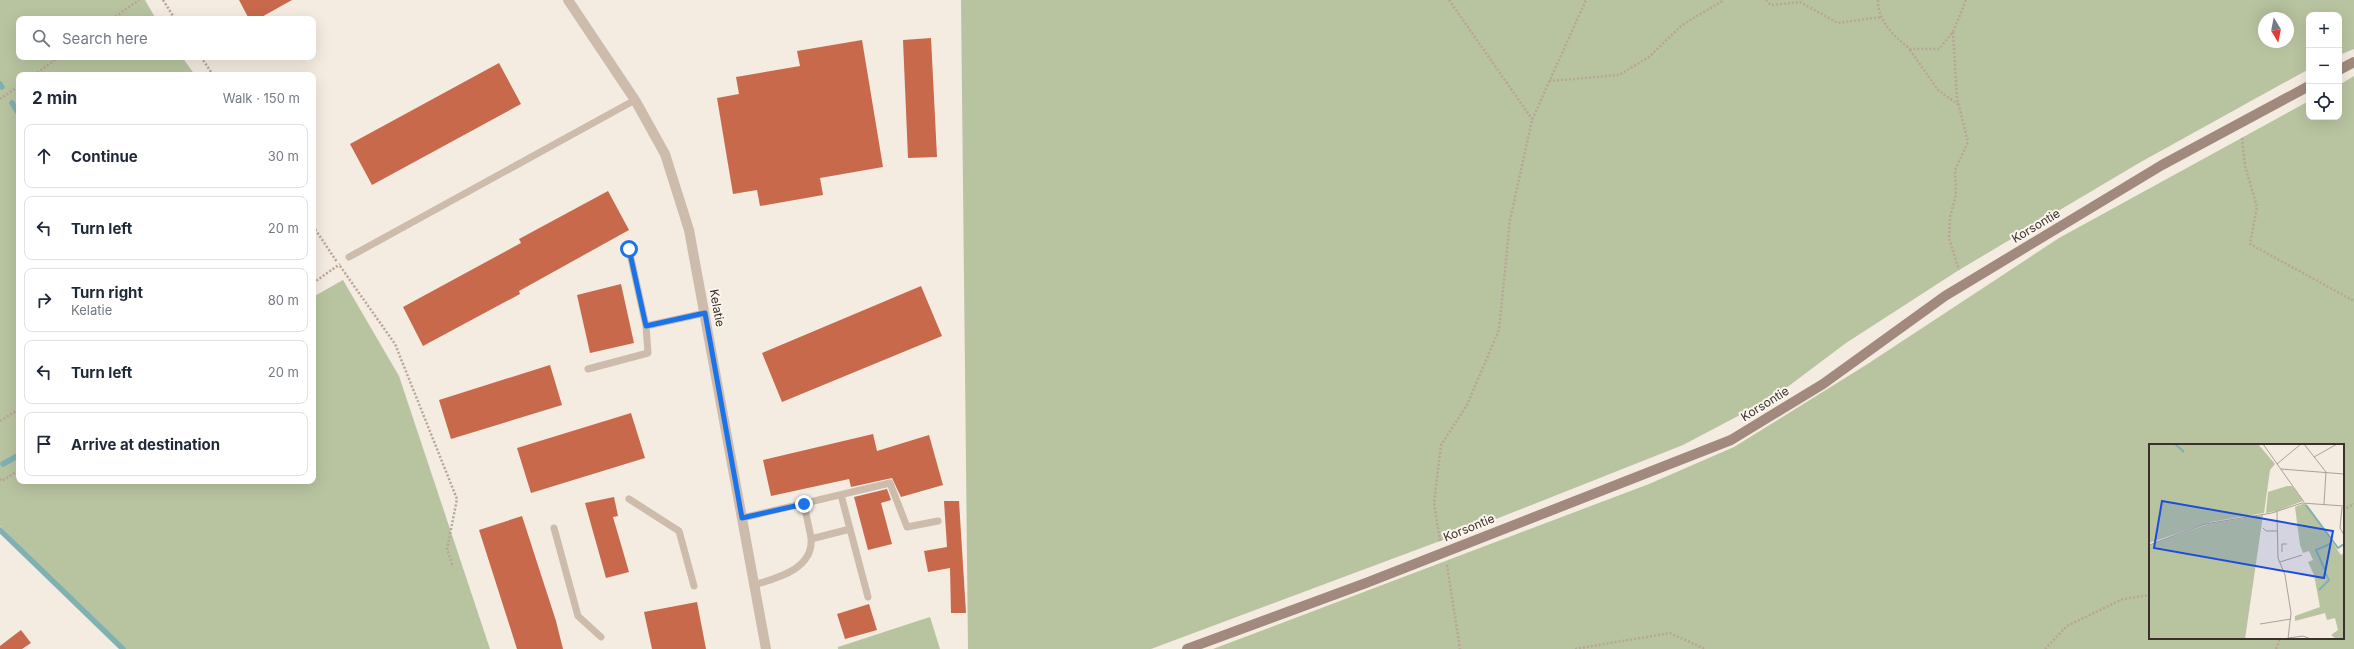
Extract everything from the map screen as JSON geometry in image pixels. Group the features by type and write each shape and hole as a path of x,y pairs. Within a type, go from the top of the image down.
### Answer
{"main road":[{"path":"2342,68 2354,62"},
{"name":"Korsontie","path":"1187,649 1442,553 1731,440 1822,384 1945,296 2162,166 2306,88"}],"street":[{"name":"Kelatie","path":"568,0 635,100 665,154 690,230 766,649"}],"lane":[{"path":"349,257 635,100"},
{"path":"588,369 648,353 646,326 629,249"},
{"path":"646,326 705,313"},
{"path":"742,518 890,483 907,528 938,521"},
{"path":"841,495 868,597"},
{"path":"629,499 679,531 694,586"},
{"path":"754,585 782,576 798,567 809,554 811,539 804,504"},
{"path":"554,528 578,616 601,637"},
{"path":"811,539 850,529"}],"path":[{"path":"116,16 139,0"},
{"path":"163,0 174,16"},
{"path":"1449,0 1532,120"},
{"path":"1460,649 1448,568 1442,553 1434,503 1441,445 1467,405 1499,330 1510,220 1532,120 1586,0"},
{"path":"1549,82 1619,75 1649,57 1682,25 1724,0"},
{"path":"1766,0 1771,5 1800,2 1838,23 1881,17"},
{"path":"1878,0 1878,10 1890,32 1910,49 1938,90 1959,106"},
{"path":"1910,49 1939,49 1953,32 1966,0"},
{"path":"1953,32 1957,98 1968,142 1955,170 1956,194 1950,217 1949,238 1959,270"},
{"path":"38,72 55,60"},
{"path":"203,60 211,72"},
{"path":"0,100 16,88"},
{"path":"2240,123 2245,166 2258,206 2250,244 2354,301"},
{"path":"316,230 395,344 457,499 447,549 453,567"},
{"path":"316,281 349,257"},
{"path":"0,421 16,411"},
{"path":"0,479 2,481 16,472"},
{"path":"2344,509 2354,504"},
{"path":"2045,649 2067,626 2122,599 2149,595"},
{"path":"1575,649 1670,633 1705,649"},
{"path":"2276,649 2280,639"}],"green space":[{"path":"0,0 145,0 154,16 16,16 16,60 184,60 193,72 16,72 16,484 316,484 316,295 343,280 399,376 490,649 124,649 0,526"},
{"path":"961,0 2354,0 2354,49 2342,54 2342,12 2306,12 2306,71 2139,163 1959,270 1846,343 1774,397 1683,445 1448,538 1151,649 968,649"},
{"path":"2354,76 2354,649 1213,649 1649,484 1734,447 1866,365 2059,238 2306,103 2306,120 2342,120 2342,83"},
{"path":"930,617 940,649 838,649 838,647"}],"building":[{"path":"239,0 292,0 263,16 247,16"},
{"path":"931,38 937,157 908,158 903,40"},
{"path":"862,40 883,167 820,178 823,195 760,206 757,190 733,194 717,98 739,94 736,77 800,66 797,51"},
{"path":"499,63 521,104 372,185 350,144"},
{"path":"608,191 629,230 519,291 520,294 423,346 403,307 521,243 519,239"},
{"path":"621,284 634,343 590,353 577,295"},
{"path":"921,286 942,336 782,402 762,353"},
{"path":"550,365 562,405 451,439 439,400"},
{"path":"631,413 645,458 531,493 517,448"},
{"path":"873,434 877,451 929,435 943,485 901,497 892,478 851,487 849,479 771,496 763,460"},
{"path":"887,489 891,500 881,503 892,544 868,550 854,497"},
{"path":"614,497 618,516 613,517 629,572 606,578 585,503"},
{"path":"944,501 959,501 966,613 951,613 950,568 928,572 924,551 947,547"},
{"path":"522,516 556,621 563,649 517,649 479,530"},
{"path":"697,602 706,649 652,649 644,612"},
{"path":"869,604 877,630 845,639 837,614"},
{"path":"21,630 31,643 22,649 0,649 0,646"}],"waterway":[{"path":"12,103 16,109"},
{"path":"3,464 16,457"},
{"path":"0,530 123,649"}],"route":[{"path":"629,249 646,326 705,313 742,518 804,504"}]}
